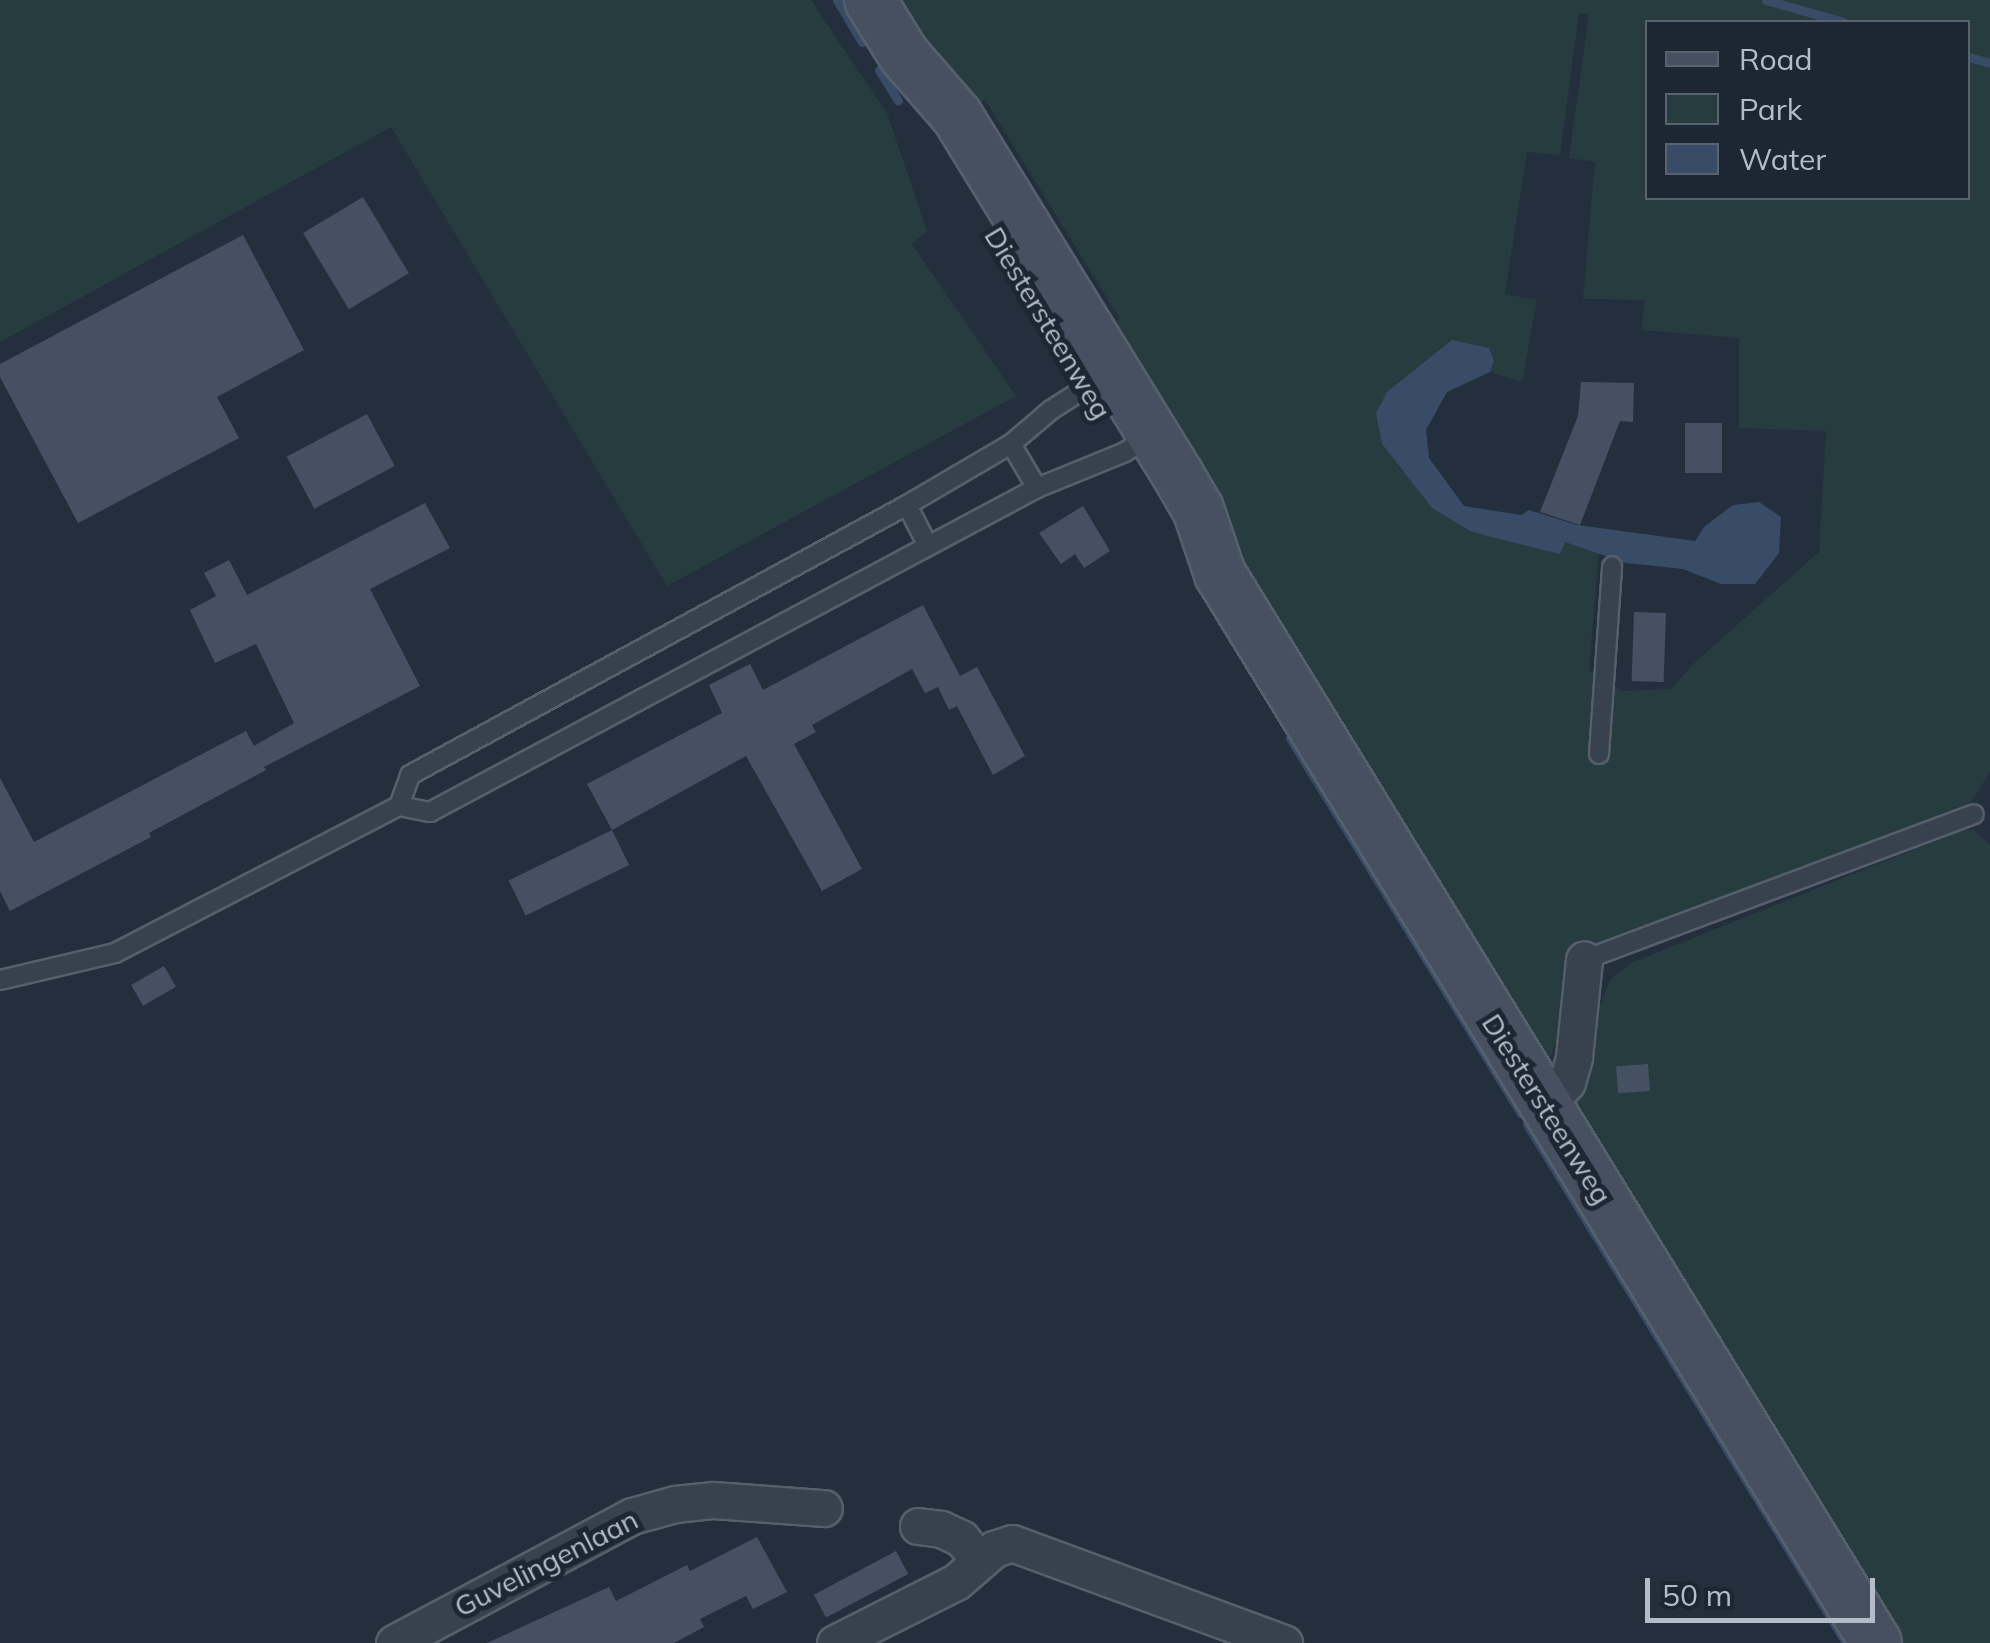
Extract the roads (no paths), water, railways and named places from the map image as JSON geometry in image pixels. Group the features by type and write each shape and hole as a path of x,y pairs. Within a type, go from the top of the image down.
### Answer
{"main road":[{"name":"Diestersteenweg","path":"870,0 904,55 957,116 1138,443 1198,508 1220,574 1876,1643"}],"street":[{"path":"1546,1104 1566,1082 1574,1057 1584,960"},
{"name":"Guvelingenlaan","path":"394,1643 632,1516 675,1504 714,1500 824,1508"},
{"path":"918,1526 941,1529 962,1539 979,1561"},
{"path":"847,1640 956,1582 979,1561 1012,1543 1284,1643"}],"lane":[{"path":"398,806 410,775 907,505 1012,444 1101,378"},
{"path":"0,980 115,952 398,806 430,812 1037,488 1138,443"},
{"path":"1012,444 1037,488"},
{"path":"907,505 928,546"},
{"path":"1600,754 1612,566"},
{"path":"1584,960 1974,814"}],"water":[{"path":"1452,340 1489,348 1494,360 1490,372 1447,392 1426,430 1429,458 1464,506 1521,515 1529,510 1577,525 1695,541 1705,526 1733,505 1759,502 1781,517 1779,553 1755,584 1721,584 1683,569 1626,563 1565,542 1560,554 1491,537 1470,531 1432,508 1382,444 1376,413 1387,392"}],"waterway":[{"path":"837,0 862,42"},
{"path":"1766,0 1836,20"},
{"path":"1970,58 1990,63"},
{"path":"879,70 898,101"},
{"path":"1290,738 1521,1114"},
{"path":"1527,1124 1846,1643"}]}
